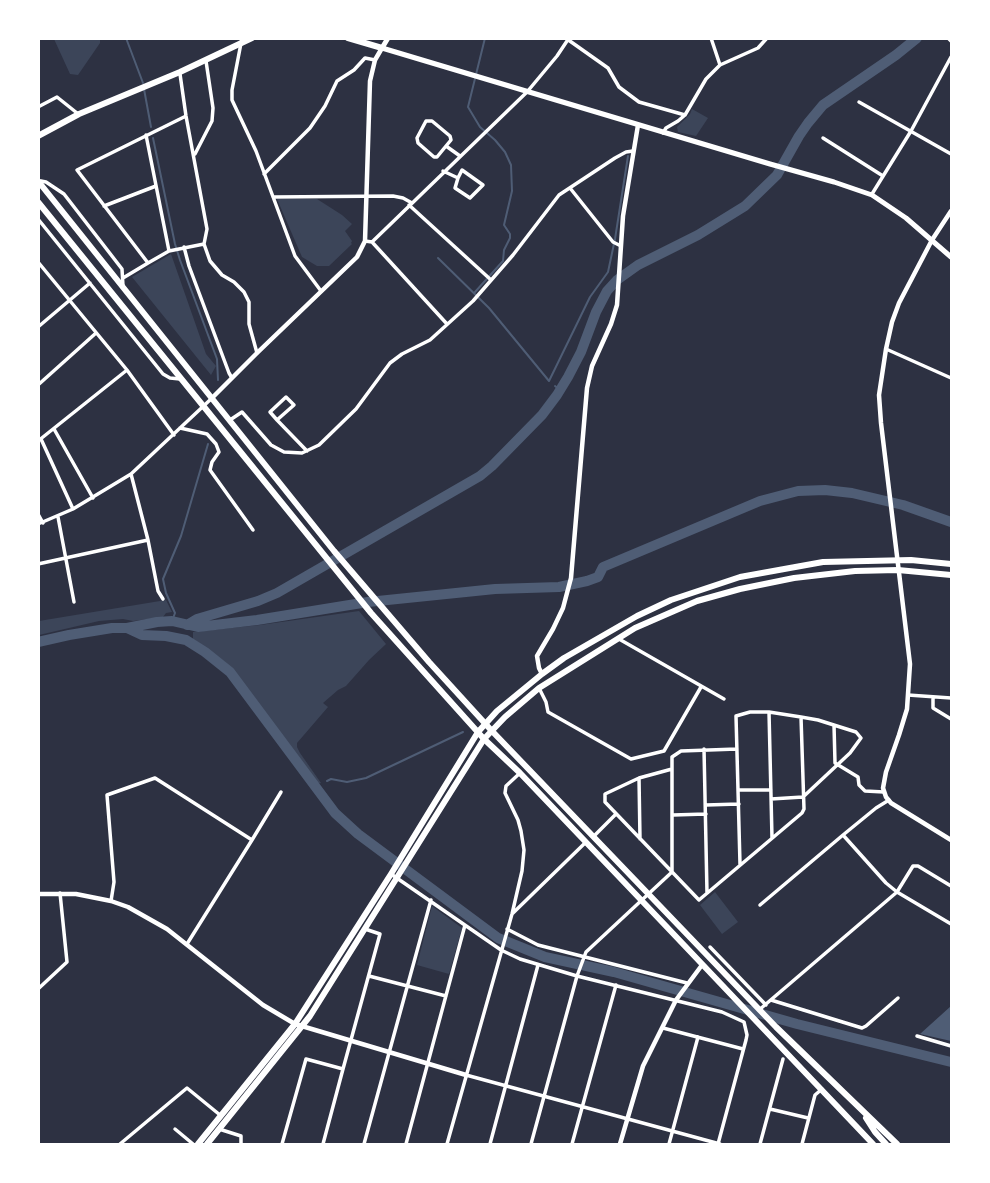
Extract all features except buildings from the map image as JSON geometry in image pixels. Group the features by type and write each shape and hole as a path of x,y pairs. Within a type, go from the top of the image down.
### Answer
{"main road":[{"path":"38,136 79,114 180,72 252,38"},
{"path":"348,38 872,195 906,218 951,257"},
{"path":"382,48 388,38"},
{"path":"38,181 334,551 429,662 759,1010 897,1144"},
{"path":"38,202 370,613 484,739 520,773 873,1144"},
{"path":"207,1144 298,1026 394,876 478,732 497,711 542,674 622,623 663,604 740,577 823,562 897,560 951,564"},
{"path":"406,856 491,730 539,688 647,622 697,601 762,583 832,573 898,570 951,575"},
{"path":"196,1144 320,1001 394,876"},
{"path":"859,1108 886,1144"}],"street":[{"path":"711,38 720,65"},
{"path":"663,132 685,114 706,79 720,65 758,48 767,38"},
{"path":"372,242 527,92 568,39 608,68 619,87 639,102 685,114"},
{"path":"242,41 232,100 256,151 295,256 322,292"},
{"path":"38,514 41,524 58,517 131,474 357,257 365,241 370,81 375,60 382,48"},
{"path":"872,195 951,57"},
{"path":"264,174 310,128 337,81 354,70 365,58 375,60"},
{"path":"194,156 212,121 206,59"},
{"path":"180,72 207,229 204,244 210,261 222,275 244,292 249,302 249,324 257,353"},
{"path":"38,107 57,97 79,114"},
{"path":"859,102 951,154"},
{"path":"148,263 77,170 186,116"},
{"path":"426,121 432,121 450,136 451,140 446,146 436,157 418,143 417,138 426,121"},
{"path":"542,674 537,656 553,629 566,599 571,578 587,388 592,366 615,314 624,216 638,125"},
{"path":"146,135 171,251"},
{"path":"822,138 884,176"},
{"path":"446,146 460,156"},
{"path":"229,421 242,412 275,449 290,453 307,451 319,445 356,409 390,363 430,340 473,301 559,195 621,155 633,151"},
{"path":"462,170 483,185 470,198 455,188 458,178 462,170"},
{"path":"443,171 458,178"},
{"path":"38,181 46,182 64,194 122,269 123,287"},
{"path":"104,206 156,186"},
{"path":"570,188 613,242 621,246"},
{"path":"274,197 398,197 410,204 491,279"},
{"path":"951,211 932,240 899,303 886,349 879,395 909,650 907,709 883,788 889,800 951,840"},
{"path":"38,219 163,374 180,379"},
{"path":"365,241 372,242 447,324"},
{"path":"123,278 171,251 204,244"},
{"path":"182,248 232,378"},
{"path":"39,263 127,370 174,435"},
{"path":"38,327 90,283"},
{"path":"38,385 96,333"},
{"path":"886,349 951,378"},
{"path":"73,509 40,440 127,370"},
{"path":"277,420 294,405 286,397 270,412 277,420 307,451"},
{"path":"180,428 207,434 216,444 219,452 210,470 253,530"},
{"path":"54,429 93,498"},
{"path":"131,474 158,591 163,599"},
{"path":"58,517 75,602"},
{"path":"38,564 148,540"},
{"path":"617,638 724,699"},
{"path":"539,688 548,712 631,759 664,751 701,687"},
{"path":"908,695 951,698"},
{"path":"933,698 933,708 951,719"},
{"path":"740,864 736,716 750,712 769,712 801,717 856,732 861,738 838,766 803,797 771,799"},
{"path":"769,712 772,838"},
{"path":"672,769 639,778 605,794 605,802 699,900 802,813 801,717"},
{"path":"834,725 834,760 838,766 858,777 859,785 865,791 884,792"},
{"path":"704,749 707,893"},
{"path":"531,1144 586,952 672,872 673,757 681,751 737,749"},
{"path":"447,1144 522,872 524,850 517,820 505,793 506,786 520,773"},
{"path":"111,901 114,882 107,794 155,778 252,840"},
{"path":"639,778 640,839"},
{"path":"738,790 771,790"},
{"path":"187,944 281,792"},
{"path":"760,905 889,800"},
{"path":"705,805 739,804"},
{"path":"594,836 616,814"},
{"path":"673,815 706,814"},
{"path":"843,835 877,874 897,892 951,924"},
{"path":"512,914 585,843"},
{"path":"759,1010 897,892 915,865 951,886"},
{"path":"38,894 60,893 94,897 143,914 187,944 262,1005 298,1026 719,1144 747,1035 744,1023 722,1012 520,959 394,876"},
{"path":"38,989 67,962 60,893"},
{"path":"364,1144 431,901"},
{"path":"406,1144 465,925"},
{"path":"323,1144 380,934 365,929"},
{"path":"507,931 538,944 687,983"},
{"path":"710,947 766,1004"},
{"path":"490,1144 538,965"},
{"path":"620,1144 643,1066 676,1000 702,965"},
{"path":"369,976 446,996"},
{"path":"572,1144 616,985"},
{"path":"772,1000 862,1028 898,998"},
{"path":"744,1023 751,1016"},
{"path":"661,1027 744,1049"},
{"path":"917,1036 951,1046"},
{"path":"669,1144 698,1037"},
{"path":"282,1144 306,1059 344,1069"},
{"path":"760,1144 783,1059"},
{"path":"120,1144 187,1087 221,1116"},
{"path":"802,1144 815,1095 822,1089"},
{"path":"770,1109 808,1118"},
{"path":"175,1129 196,1144"},
{"path":"219,1129 242,1136 241,1144"}],"shaded area":[{"path":"54,39 100,39 100,43 78,75 70,74"},
{"path":"692,109 708,118 696,136 678,132 677,127"},
{"path":"277,199 317,199 352,224 345,231 352,244 329,266 317,266 302,257"},
{"path":"171,254 206,354 216,366 211,375 132,277"},
{"path":"166,600 172,612 163,617 133,621 99,621 39,635 39,621"},
{"path":"359,611 386,644 346,686 323,703 328,707 297,743 300,753 321,783 318,784 225,662 193,639 193,632"},
{"path":"715,892 738,922 722,934 700,905"},
{"path":"432,906 462,928 449,974 417,965"},
{"path":"951,1006 951,1041 920,1034"}],"waterway":[{"path":"126,38 143,83"},
{"path":"475,292 503,261 504,250 510,238 504,225 512,191 511,165 505,152 480,127 468,107 485,38"},
{"path":"187,625 197,619 277,593 480,476 542,415 557,395 581,352 596,312 607,291 617,280 638,265 698,235 745,206 777,175 799,136 823,105 917,38"},
{"path":"144,89 151,127"},
{"path":"153,138 175,244 217,359 218,380"},
{"path":"438,258 489,308 549,381 590,297 608,272 628,156"},
{"path":"555,386 560,390"},
{"path":"172,621 175,613 163,579 181,536 208,444"},
{"path":"38,642 157,622 172,621 198,627 368,602 495,589 559,587 598,577 603,567 760,501 798,491 852,493 903,505 951,522"},
{"path":"127,628 142,635 186,640 230,672 335,813 358,834 498,938 545,957 614,972 797,1024 951,1062"},
{"path":"327,781 331,779 347,782 366,778 463,732"}]}
